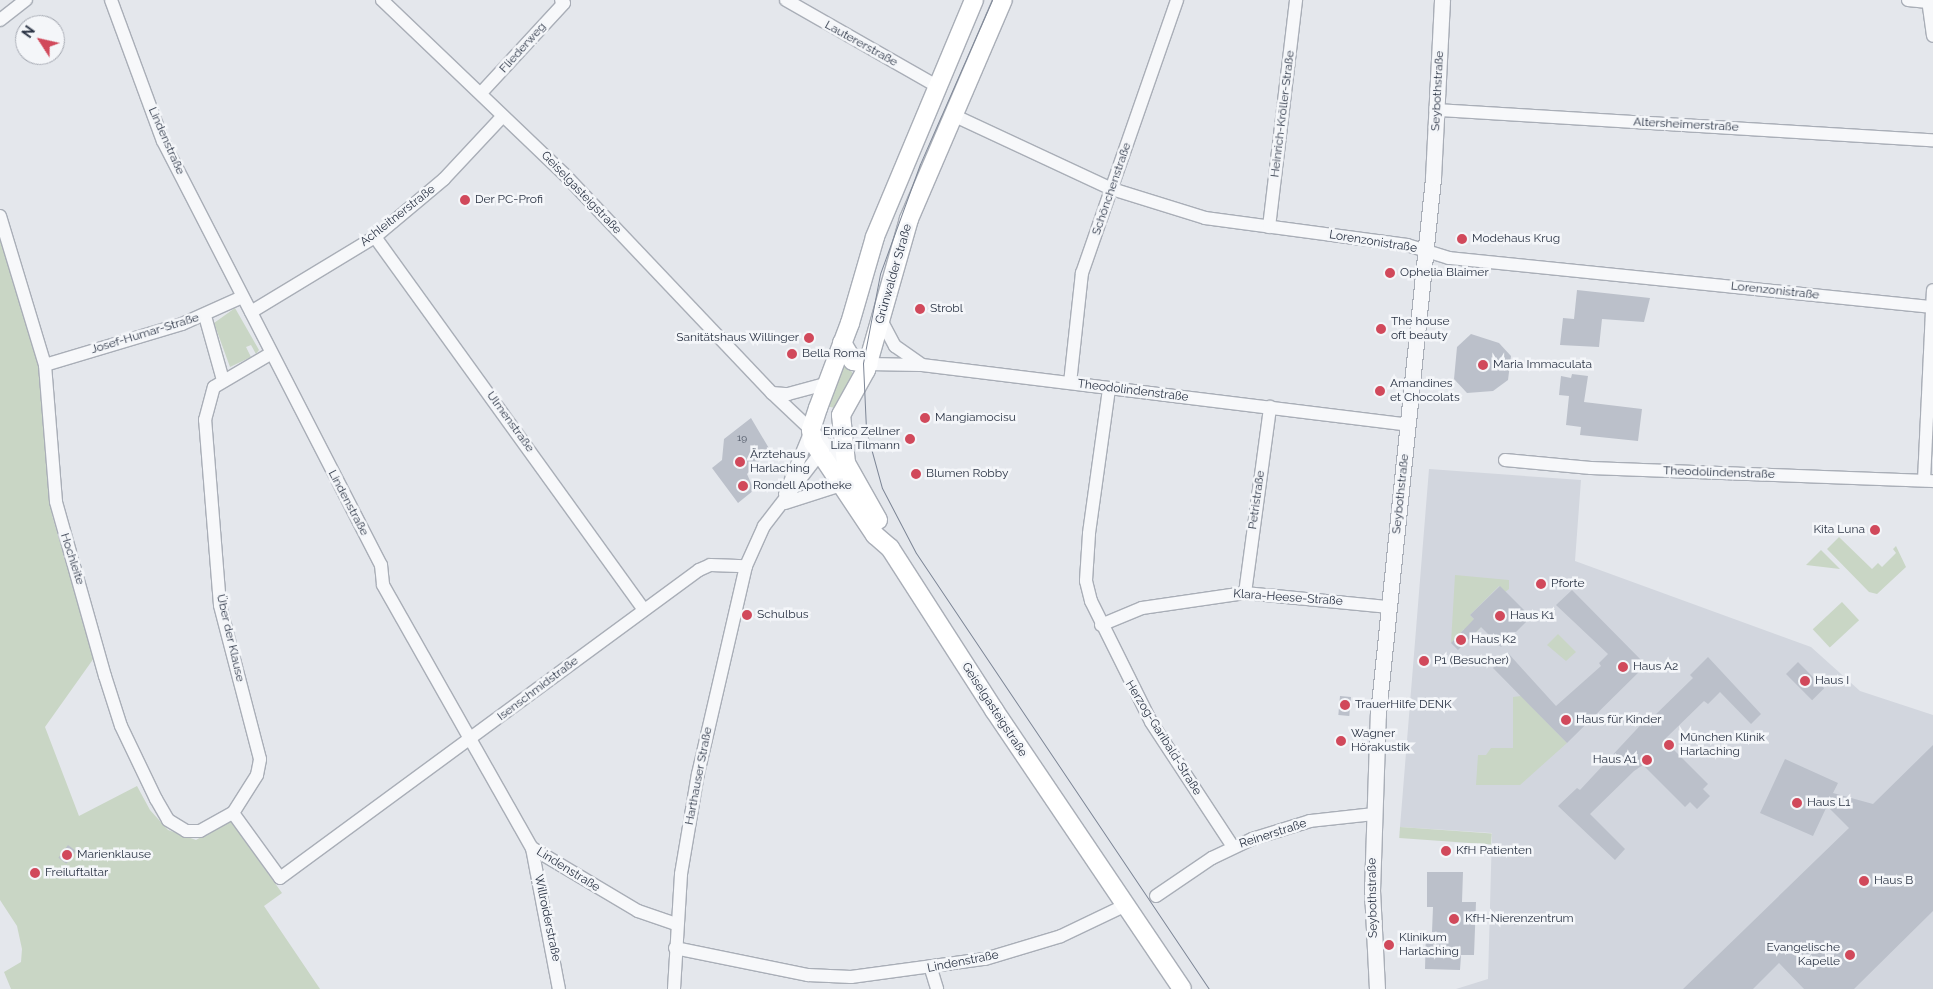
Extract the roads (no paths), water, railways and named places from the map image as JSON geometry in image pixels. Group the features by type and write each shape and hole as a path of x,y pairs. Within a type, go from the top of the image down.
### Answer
{"main road":[{"path":"811,430 886,209 974,0"},
{"name":"Grünwalder Straße","path":"890,548 846,463 840,426 847,402 869,364 880,318 907,227 953,114 1003,0"},
{"path":"842,343 853,361 869,364"},
{"name":"Geiselgasteigstraße","path":"811,430 824,448 841,485 874,535 890,548 1124,906 1182,989"}],"street":[{"path":"0,20 26,0"},
{"name":"Lindenstraße","path":"111,0 163,141 251,312 270,354 381,565 383,585 532,848 638,911 676,924"},
{"name":"Geiselgasteigstraße","path":"382,0 565,174 772,393 811,430"},
{"name":"Lautererstraße","path":"786,0 937,86"},
{"name":"Schönchenstraße","path":"1070,383 1082,273 1177,0"},
{"name":"Heinrich-Kröller-Straße","path":"1269,227 1296,0"},
{"name":"Seybothstraße","path":"1377,989 1373,921 1373,814 1389,607 1426,251 1438,110 1442,0"},
{"path":"1908,0 1928,1 1933,36"},
{"name":"Fliederweg","path":"481,94 562,1"},
{"name":"Altersheimerstraße","path":"1438,110 1933,140"},
{"name":"Lorenzonistraße","path":"953,114 1112,189 1205,218 1426,251 1449,258 1932,307"},
{"name":"Achleitnerstraße","path":"251,312 374,238 444,179 503,116"},
{"name":"Hochleite","path":"0,216 45,365 56,502 63,538 88,606 121,726 174,826 200,831 233,813"},
{"name":"Ulmenstraße","path":"374,238 643,609"},
{"path":"1928,480 1933,290"},
{"name":"Josef-Humar-Straße","path":"45,365 205,316 242,297"},
{"path":"205,316 222,380"},
{"name":"Theodolindenstraße","path":"880,318 895,346 922,365 1408,425"},
{"name":"Über der Klause","path":"233,813 257,775 260,759 220,605 209,506 205,420 210,393 222,380 270,354"},
{"path":"869,364 922,365"},
{"path":"772,393 788,394 826,384"},
{"name":"Herzog-Garibald-Straße","path":"1109,389 1086,581 1101,625 1151,722 1233,847"},
{"name":"Petristraße","path":"1244,593 1270,407"},
{"path":"746,566 764,526 840,426"},
{"path":"780,505 811,430"},
{"name":"Geiselgasteigstraße","path":"824,448 846,463"},
{"name":"Theodolindenstraße","path":"1505,460 1591,468 1928,480"},
{"path":"780,505 823,488 841,485"},
{"name":"Isenschmidstraße","path":"233,813 280,878 471,739 643,609 710,565 746,566"},
{"name":"Harthauser Straße","path":"674,989 676,924 698,774 746,566"},
{"name":"Klara-Heese-Straße","path":"1101,625 1142,608 1244,593 1389,607"},
{"name":"Reinerstraße","path":"1156,896 1233,847 1310,822 1373,814"},
{"name":"Willroiderstraße","path":"532,848 559,989"},
{"name":"Lindenstraße","path":"675,948 808,975 851,977 931,969 1025,948 1124,906"},
{"path":"931,969 938,989"}],"tram line":[{"path":"992,0 920,164 880,274 863,363 866,430 882,488 916,553 1209,989"}],"place":[{"name":"Der PC-Profi","path":"465,200"},
{"name":"Modehaus Krug","path":"1462,239"},
{"name":"Ophelia Blaimer","path":"1390,273"},
{"name":"Strobl","path":"920,309"},
{"name":"The house oft beauty","path":"1381,329"},
{"name":"Sanitätshaus Willinger","path":"809,338"},
{"name":"Bella Roma","path":"792,354"},
{"name":"Maria Immaculata","path":"1483,365"},
{"name":"Amandines et Chocolats","path":"1380,391"},
{"name":"Mangiamocisu","path":"925,418"},
{"name":"Enrico Zellner Liza Tilmann","path":"910,439"},
{"name":"Ärztehaus Harlaching","path":"740,462"},
{"name":"Blumen Robby","path":"916,474"},
{"name":"Rondell Apotheke","path":"743,486"},
{"name":"Kita Luna","path":"1875,530"},
{"name":"Pforte","path":"1541,584"},
{"name":"Schulbus","path":"747,615"},
{"name":"Haus K1","path":"1500,616"},
{"name":"Haus K2","path":"1461,640"},
{"name":"P1 (Besucher)","path":"1424,661"},
{"name":"Haus A2","path":"1623,667"},
{"name":"Haus I","path":"1805,681"},
{"name":"TrauerHilfe DENK","path":"1345,705"},
{"name":"Haus für Kinder","path":"1566,720"},
{"name":"Wagner Hörakustik","path":"1341,741"},
{"name":"München Klinik Harlaching","path":"1669,745"},
{"name":"Haus A1","path":"1647,760"},
{"name":"Haus L1","path":"1797,803"},
{"name":"KfH Patienten","path":"1446,851"},
{"name":"Marienklause","path":"67,855"},
{"name":"Freiluftaltar","path":"35,873"},
{"name":"Haus B","path":"1864,881"},
{"name":"KfH-Nierenzentrum","path":"1454,919"},
{"name":"Klinikum Harlaching","path":"1389,945"},
{"name":"Evangelische Kapelle","path":"1850,955"}]}
